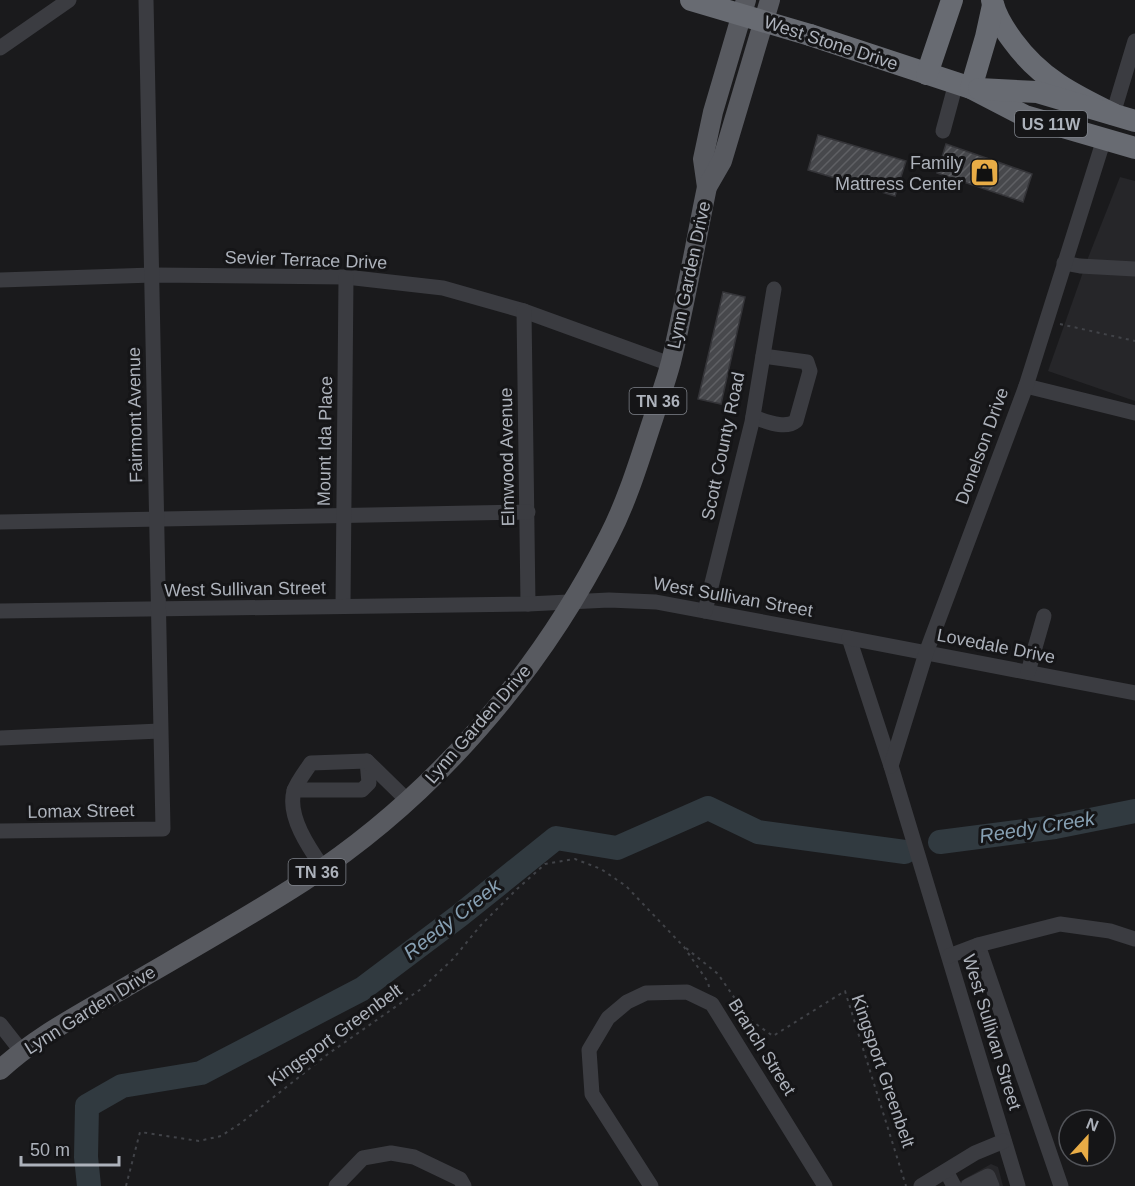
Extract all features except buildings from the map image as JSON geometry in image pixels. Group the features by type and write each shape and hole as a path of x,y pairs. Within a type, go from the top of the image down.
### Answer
{"highway":[{"name":"West Stone Drive","path":"691,0 810,35 963,86 1025,116 1135,148"},
{"path":"927,74 952,0"},
{"path":"963,86 986,37 992,2"},
{"path":"992,2 1002,27 1023,56 1039,71 1063,88 1113,114"},
{"name":"West Stone Drive","path":"963,86 1037,92 1135,121"}],"main road":[{"name":"Lynn Garden Drive","path":"707,187 703,159 712,112 746,0"},
{"name":"Lynn Garden Drive","path":"0,1070 22,1052 74,1018 354,847 408,801 448,762 534,661 572,602 610,535 636,471 670,364 707,187 722,161 770,0"}],"street":[{"path":"0,48 69,0"},
{"name":"Fairmont Avenue","path":"146,0 163,829"},
{"path":"1113,114 1135,41"},
{"path":"943,130 963,86"},
{"name":"Donelson Drive","path":"891,766 926,653 1026,386 1104,139"},
{"path":"1064,263 1135,269"},
{"name":"Sevier Terrace Drive","path":"0,280 153,275 346,277 442,288 524,311 670,364"},
{"name":"Mount Ida Place","path":"343,606 346,277"},
{"name":"Scott County Road","path":"705,611 753,417 774,289"},
{"name":"Elmwood Avenue","path":"524,311 528,604"},
{"path":"753,417 784,425 791,425 796,421 810,371 807,362 763,356"},
{"path":"1026,386 1135,413"},
{"path":"0,522 528,512"},
{"name":"West Sullivan Street","path":"0,611 528,604 609,600 656,602 849,638 891,766 1018,1186"},
{"path":"1028,672 1044,616"},
{"name":"Lovedale Drive","path":"849,638 1135,693"},
{"path":"0,738 160,731"},
{"path":"323,868 307,846 292,808 294,790 311,763 368,761 408,801"},
{"path":"294,790 362,790 369,783 368,761"},
{"name":"Lomax Street","path":"0,831 163,829"},
{"path":"949,956 978,945 1060,924 1110,931 1135,939"},
{"name":"West Sullivan Street","path":"978,945 1061,1186"},
{"name":"Branch Street","path":"651,1186 592,1094 589,1050 608,1018 627,1002 646,993 687,992 712,1004 825,1186"},
{"path":"0,1024 22,1052"},
{"path":"921,1186 975,1153 1004,1142"},
{"path":"336,1186 363,1158 391,1153 414,1157 460,1179 464,1186"},
{"path":"946,1171 954,1186"},
{"path":"968,1186 988,1176 992,1186"}],"path":[{"path":"1043,331 1048,332 1057,323 1135,340"},
{"name":"Kingsport Greenbelt","path":"126,1186 140,1132 199,1141 221,1136 241,1123 328,1054 421,989 453,958 481,925 545,864 575,859 601,869 626,886 684,947 718,974 749,1019 773,1036 845,991 906,1186"},
{"path":"684,947 708,982 712,1004"}],"shaded area":[{"path":"1120,177 1135,181 1135,401 1048,371 1088,258"},
{"path":"991,1164 998,1167 1003,1186 952,1186"}],"waterway":[{"name":"Reedy Creek","path":"89,1186 86,1157 87,1106 122,1086 201,1073 362,989 459,916 556,838 617,848 708,808 758,832 905,852"},
{"name":"Reedy Creek","path":"940,842 1055,827 1135,811"}],"place":[{"name":"Family Mattress Center","path":"984,173"}]}
